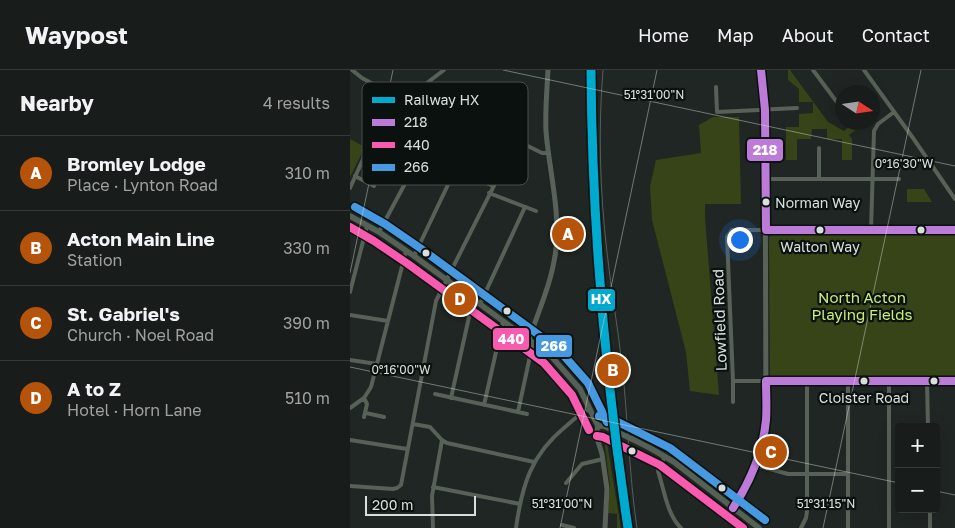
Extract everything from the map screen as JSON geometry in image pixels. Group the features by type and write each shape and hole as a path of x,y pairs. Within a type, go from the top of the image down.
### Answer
{"main road":[{"path":"350,216 406,250 531,341 567,373 580,389 601,426 665,456 759,528"}],"street":[{"path":"352,70 371,82"},
{"path":"428,82 444,70"},
{"path":"518,412 531,341 556,250 556,202 546,115 548,70"},
{"path":"734,508 755,465 765,426 766,230 764,110 761,70"},
{"path":"813,70 835,100"},
{"path":"864,70 955,199"},
{"path":"716,87 717,112 797,108"},
{"path":"871,230 874,129 894,112"},
{"path":"528,146 542,153 549,152"},
{"path":"819,148 819,179"},
{"path":"350,188 362,162"},
{"path":"355,176 362,180"},
{"path":"765,179 899,179"},
{"path":"379,232 404,185"},
{"path":"414,256 448,185"},
{"path":"350,486 397,488 401,485 436,300 493,186"},
{"path":"489,193 536,211"},
{"path":"480,305 525,206"},
{"path":"350,292 367,226"},
{"name":"Lowfield Road","path":"766,230 732,230 727,237 733,382 955,381"},
{"path":"766,230 955,230"},
{"path":"350,408 364,398 371,387 406,250"},
{"path":"450,398 473,299"},
{"path":"350,315 388,321"},
{"path":"484,405 503,321"},
{"path":"350,360 377,364"},
{"path":"801,528 807,511 807,381"},
{"path":"927,381 928,423"},
{"path":"733,382 733,402"},
{"path":"848,382 848,528"},
{"path":"888,382 889,528"},
{"path":"435,394 527,414"},
{"path":"364,398 367,404 365,415 384,417"},
{"path":"516,528 526,478 534,462 554,437 582,413 590,409"},
{"path":"413,424 430,428 447,443 534,462"},
{"path":"601,426 596,435 607,489 605,528"},
{"path":"350,440 407,449"},
{"path":"433,528 433,487 442,440"},
{"path":"665,456 658,471 671,512 676,523 681,528"},
{"path":"566,483 582,464 602,459"},
{"path":"755,465 788,474 848,474"},
{"path":"433,487 520,504"},
{"path":"930,513 930,528"},
{"path":"562,524 574,528"}],"green space":[{"path":"788,70 790,70 828,122 835,126 835,130 856,130 849,135 852,139 852,160 842,160 842,139 827,139 827,129 812,129 811,139 797,139 797,160 786,160 786,127 799,127 799,114 813,113 813,102 799,102 799,89 788,80"},
{"path":"713,117 739,117 741,204 705,204 719,395 690,391 686,352 652,220 650,186 656,160 701,153 699,125"},
{"path":"350,139 362,145 362,153 350,177"},
{"path":"907,189 924,189 932,202 907,202"},
{"name":"North Acton Playing Fields","path":"774,233 955,233 955,377 773,378 770,375 769,237"},
{"path":"604,437 606,437 621,528 617,528 617,514 608,513 610,487"}],"railway":[{"path":"595,70 595,90"},
{"path":"603,70 600,138 603,207 622,365 637,528"}],"rail line":[{"name":"HX","path":"591,70 594,185 601,300 606,357 628,528"}],"transit line":[{"name":"218","path":"761,70 765,110 766,230"},
{"name":"266","path":"355,207 385,224 420,248 558,349 588,383 607,422"},
{"name":"440","path":"350,227 408,264 544,363 572,395 589,430"},
{"name":"218","path":"766,230 955,230"},
{"name":"218","path":"766,381 955,381"},
{"name":"218","path":"733,508 745,488 759,455 766,420 766,381"},
{"name":"266","path":"599,416 610,418 670,448 765,520"},
{"name":"440","path":"597,436 603,437 660,465 743,528"}],"place":[{"name":"Norman Way","path":"766,202"},
{"name":"Walton Way","path":"820,230"},
{"name":"Bromley Lodge","path":"568,234"},
{"name":"A to Z","path":"460,299"},
{"name":"Acton Main Line","path":"613,370"},
{"name":"Cloister Road","path":"864,381"},
{"name":"St. Gabriel's","path":"771,452"}]}
